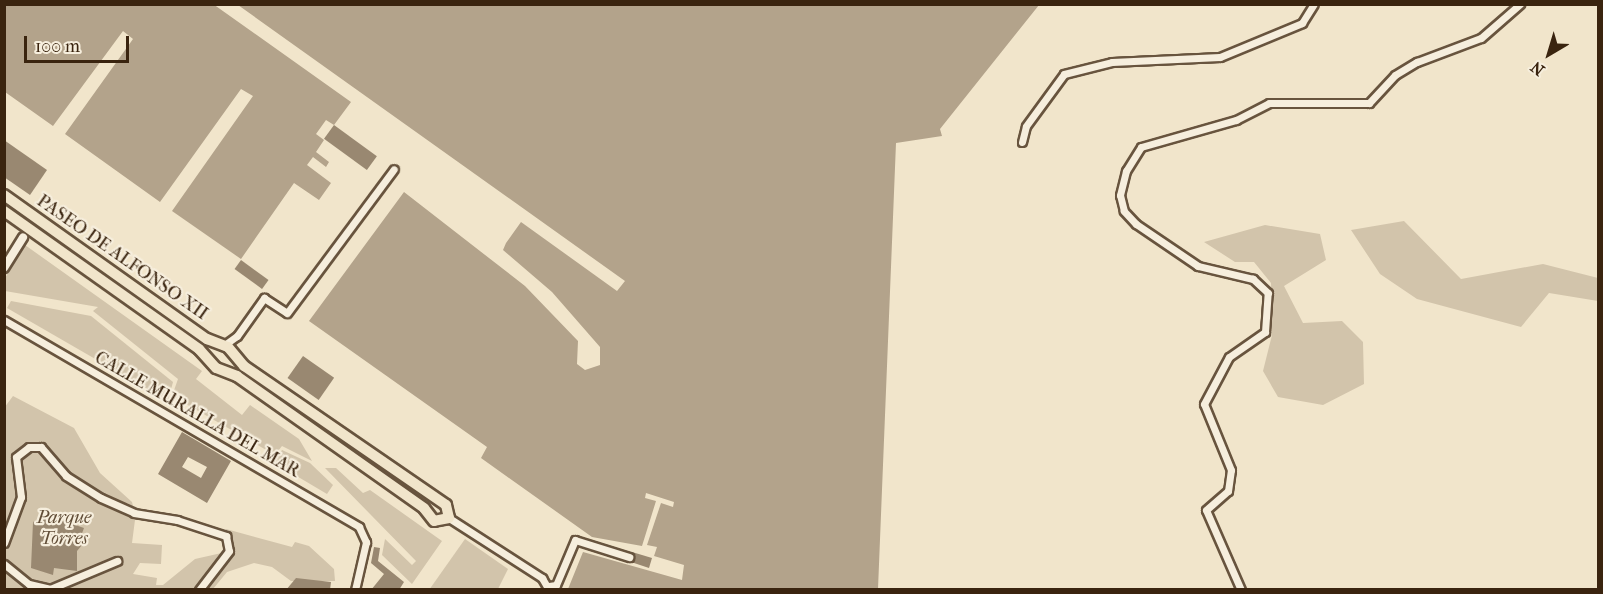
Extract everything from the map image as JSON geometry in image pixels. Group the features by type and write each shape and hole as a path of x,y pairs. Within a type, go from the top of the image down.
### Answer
{"main road":[{"name":"PASEO DE ALFONSO XII","path":"4,195 228,350 442,504"},
{"name":"PASEO DE ALFONSO XII","path":"4,211 199,349 215,367 237,376 432,517"},
{"path":"35,234 43,223"},
{"path":"228,350 231,367 215,367 212,352 228,350"},
{"path":"442,504 449,509 449,518 439,523 432,517 434,507 442,504"}],"street":[{"path":"1022,142 1026,126 1064,74 1112,62 1220,57 1302,23 1314,4"},
{"path":"1241,590 1206,510 1228,491 1231,470 1204,404 1229,357 1265,332 1268,293 1253,279 1198,266 1136,224 1124,211 1120,195 1126,171 1141,147 1236,120 1269,103 1369,103 1395,75 1417,62 1481,38 1520,4"},
{"path":"228,350 264,297 287,314 394,168"},
{"path":"20,222 23,238"},
{"path":"4,268 23,238 35,234"},
{"name":"CALLE MURALLA DEL MAR","path":"4,320 359,527 366,542 355,590"},
{"path":"4,543 21,497 16,457 35,446 47,450 81,487 125,509 223,534 229,551 199,590"},
{"path":"449,518 549,588 556,585 575,540 629,557"},
{"path":"4,564 29,584 50,590 117,561"}],"green space":[{"path":"1404,221 1461,279 1543,264 1598,278 1598,301 1549,293 1521,327 1417,299 1380,274 1351,230"},
{"path":"1265,225 1320,234 1326,260 1284,286 1303,323 1342,321 1363,342 1364,384 1323,405 1278,397 1263,371 1272,335 1271,283 1254,262 1235,262 1204,242"},
{"path":"25,245 202,371 196,379 242,415 250,405 299,439 312,461 282,446 275,455 172,396 178,379 93,311 98,307 5,291 5,278"},
{"path":"11,301 91,316 173,382 168,401 7,308"},
{"name":"Parque Torres","path":"13,396 74,428 100,473 132,502 133,506 127,503 122,514 135,520 132,543 162,545 161,564 140,563 133,574 157,578 156,585 163,585 195,559 226,552 222,537 226,529 292,547 295,542 309,546 334,569 335,581 291,581 272,567 254,563 227,572 213,589 5,590 4,408"},
{"path":"282,450 310,463 333,485 327,494 273,462"},
{"path":"325,468 336,468 363,493 370,490 442,541 412,584 382,555 385,539 412,565 416,561"},
{"path":"465,539 508,569 498,589 429,590"}],"shaded area":[{"path":"213,4 351,102 334,125 326,120 316,134 324,140 316,152 329,162 326,167 313,157 307,165 331,183 319,200 294,183 241,259 172,211 253,96 241,89 160,202 65,134 133,39 123,31 53,126 5,92 5,5"},
{"path":"238,5 1039,5 940,129 942,136 896,143 878,589 568,589 583,552 682,580 684,565 654,556 657,547 647,545 661,503 673,507 674,502 646,493 645,498 656,501 642,546 592,537 481,458 487,447 309,321 404,192 525,286 578,341 577,364 585,370 600,365 600,347 552,292 503,250 506,243 521,222 617,291 625,281"}],"building":[{"path":"334,125 377,156 367,170 324,139"},
{"path":"4,140 47,170 30,195 4,177"},
{"path":"241,260 269,280 262,289 235,269"},
{"path":"303,356 334,378 319,400 288,378"},
{"path":"182,432 231,461 207,503 158,474","holes":["188,457 207,467 201,478 182,467"]},
{"path":"46,515 84,528 78,544 82,545 77,551 77,571 54,568 53,575 31,568 33,522"},
{"path":"374,547 380,548 378,561 404,582 399,590 371,590 384,574 371,563"},
{"path":"632,552 652,558 649,568 631,562"},
{"path":"296,578 331,582 330,590 286,590"}]}
